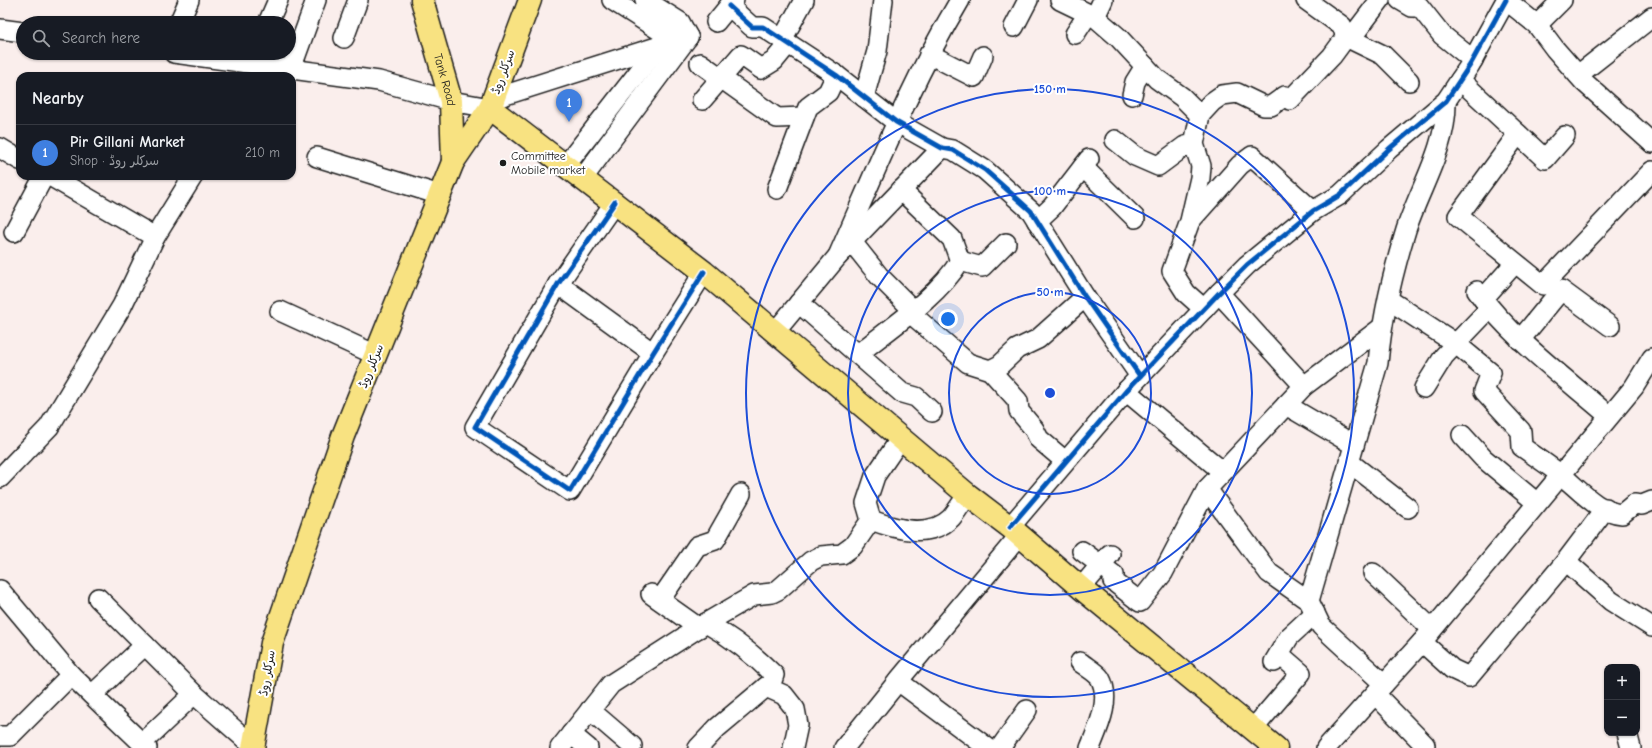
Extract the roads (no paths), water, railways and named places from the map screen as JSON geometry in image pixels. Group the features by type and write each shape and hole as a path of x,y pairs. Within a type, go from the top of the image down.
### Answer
{"main road":[{"name":"Tank Road","path":"422,0 451,101 453,162"},
{"name":"سرکلر روڈ","path":"253,747 272,643 343,436 453,162 492,104 530,0"},
{"path":"492,104 575,172 704,272 968,495 1015,532 1114,616 1276,748"}],"street":[{"path":"182,16 189,0"},
{"path":"271,16 278,0"},
{"path":"296,55 316,0"},
{"path":"344,38 358,0"},
{"path":"612,0 674,41"},
{"path":"575,172 674,41 680,22 645,0"},
{"path":"702,100 720,77 741,55 761,69 774,61 785,42 804,0"},
{"path":"864,97 877,51 883,0"},
{"path":"838,256 896,122 929,54 960,0"},
{"path":"1014,27 1028,0"},
{"path":"1060,0 1092,15 1118,37 1157,79 1182,97 1200,115"},
{"path":"1075,34 1103,0"},
{"path":"1309,0 1342,26 1346,36 1383,55 1410,81"},
{"path":"1204,309 1186,293 1172,271 1190,221 1201,166 1194,144 1200,115 1212,102 1222,95 1237,93 1264,106 1272,106 1285,96 1290,100 1332,56 1346,36 1355,33 1380,0"},
{"path":"1400,0 1412,7 1419,6 1442,35 1473,60"},
{"path":"844,748 1015,532 1065,461 1126,391 1248,265 1313,211 1340,195 1389,149 1446,101 1473,60 1506,0 1537,25 1578,74 1652,143"},
{"path":"1537,25 1562,0"},
{"path":"716,22 731,3 752,27 763,27 836,76 896,122 942,148 953,150 985,170 1031,212 1085,297 1140,376"},
{"path":"1578,74 1652,17"},
{"path":"0,29 16,31"},
{"path":"225,60 379,81 451,101 492,104 674,41"},
{"path":"575,172 674,41"},
{"path":"929,54 974,77 984,56"},
{"path":"291,69 294,60"},
{"path":"700,63 777,118 804,118"},
{"path":"1132,95 1135,82 1145,66"},
{"path":"777,189 808,107 828,92 836,76"},
{"path":"1460,80 1545,159 1565,136"},
{"path":"1253,729 1301,673 1276,658 1289,637 1312,607 1352,453 1378,364 1381,328 1406,230 1434,164 1446,119 1446,101"},
{"path":"1518,134 1458,216 1542,285 1652,171"},
{"path":"1115,140 1135,156 1158,166 1185,146 1194,144"},
{"path":"0,148 16,158"},
{"path":"775,332 838,256 942,148"},
{"path":"1190,221 1240,165 1252,156 1313,211"},
{"path":"317,157 440,195"},
{"path":"1037,221 1052,207 1086,163 1135,218"},
{"path":"14,232 42,180"},
{"path":"57,180 155,237"},
{"path":"0,478 49,427 122,306 155,237 191,180"},
{"path":"901,190 952,239 960,261"},
{"path":"615,202 558,284 475,428 570,491 653,353 704,272"},
{"path":"852,242 879,276 911,311 968,363 990,370 1018,401 1019,411 1034,429 1039,439 1065,461"},
{"path":"960,261 982,267 1006,243"},
{"path":"858,354 911,311 952,274 960,261"},
{"path":"1424,388 1483,299 1515,264"},
{"path":"558,284 653,353"},
{"path":"1520,340 1561,290 1610,326"},
{"path":"1219,294 1304,386"},
{"path":"990,370 1000,365 1017,349 1038,339 1085,297"},
{"path":"1483,299 1520,340 1609,416"},
{"path":"1389,300 1455,343 1491,373 1484,391 1521,431 1522,447 1561,475 1591,502 1606,508 1614,514 1622,514 1634,504 1649,507"},
{"path":"799,303 902,393 916,397 932,412"},
{"path":"280,311 376,355"},
{"path":"1082,551 1105,560 1114,575 1113,581 1140,602 1163,573 1207,489 1304,386 1381,328"},
{"path":"1326,748 1427,636 1634,387 1652,358"},
{"path":"1126,391 1223,472"},
{"path":"1286,405 1352,453 1408,508"},
{"path":"1462,434 1483,458 1537,503"},
{"path":"871,520 866,503 875,476 901,438"},
{"path":"1207,489 1269,573 1312,607 1321,626 1380,689 1429,747"},
{"path":"698,748 717,728 771,684 774,675 762,663 723,632 702,626 655,597 697,546 715,540 741,494"},
{"path":"871,520 893,528 932,530 950,518 968,495"},
{"path":"1373,573 1427,636 1452,669 1469,677 1566,561 1606,508"},
{"path":"588,748 565,741 611,684 754,595 772,593 778,590 811,561 821,556 842,554 853,546 871,520"},
{"path":"1081,588 1105,560"},
{"path":"1566,561 1611,601 1652,627"},
{"path":"0,590 71,675 145,746 194,694"},
{"path":"1114,616 1131,595"},
{"path":"98,598 194,694 253,747"},
{"path":"92,696 145,645"},
{"path":"1080,662 1099,677 1104,689 1102,715 1090,748"},
{"path":"0,736 10,736 71,675"},
{"path":"898,681 988,748"},
{"path":"766,687 784,695 795,709 798,725 793,748"},
{"path":"590,710 632,746"},
{"path":"1000,748 1027,710"},
{"path":"1628,736 1631,748"},
{"path":"0,743 6,748"}],"place":[{"name":"Pir Gillani Market","path":"569,122"},
{"name":"Committee Mobile market","path":"503,163"}]}
